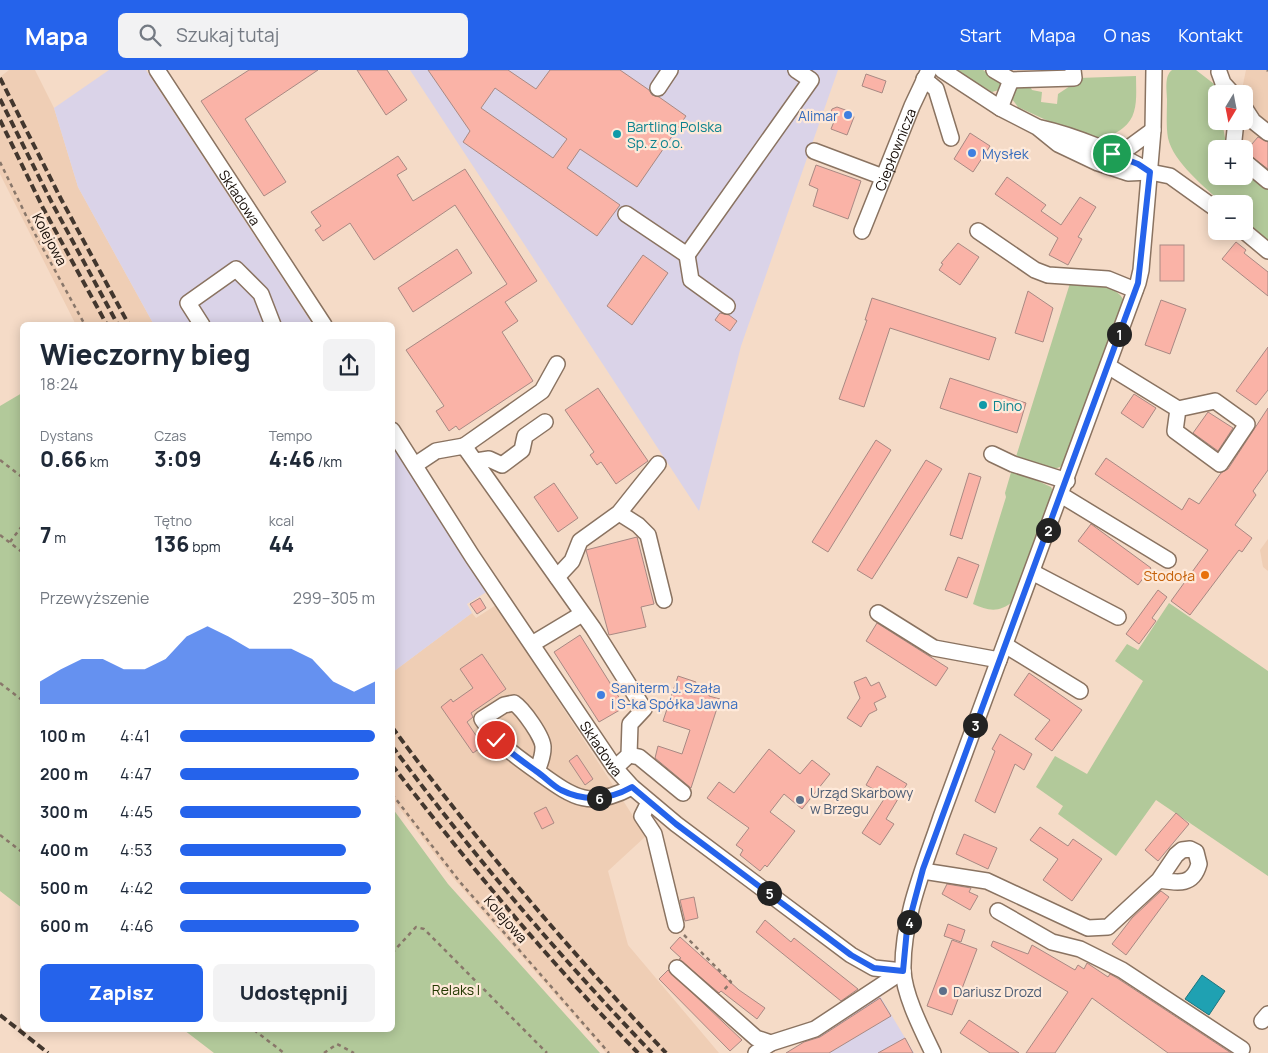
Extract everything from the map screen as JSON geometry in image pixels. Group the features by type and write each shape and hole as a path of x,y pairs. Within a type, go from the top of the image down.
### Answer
{"street":[{"name":"Składowa","path":"157,70 322,322"},
{"path":"658,88 670,70"},
{"path":"727,306 691,280 687,255 811,80 796,70"},
{"path":"942,70 1000,108 1037,127 1058,144 1098,163 1128,174 1150,172 1170,176 1208,203"},
{"path":"994,70 1011,80 1074,78 1073,70"},
{"path":"933,1053 911,1001 903,971 907,929 923,872 1005,645 1067,481 1141,270 1154,130 1154,70"},
{"path":"1220,71 1225,85"},
{"path":"926,75 936,89 951,138"},
{"name":"Ciepłownicza","path":"862,231 926,75"},
{"path":"1000,108 1011,80"},
{"path":"1253,121 1268,132"},
{"path":"1037,127 1063,133 1138,164 1150,172"},
{"path":"1112,154 1128,149 1154,130"},
{"path":"814,151 883,177"},
{"path":"1253,168 1268,181"},
{"path":"626,214 687,255"},
{"path":"978,230 1035,270 1048,275 1108,279 1135,290"},
{"path":"1253,238 1268,251"},
{"path":"200,322 188,303 236,269 261,294 272,322"},
{"path":"415,465 436,451 464,446 542,390 558,364"},
{"path":"1108,366 1178,409 1215,402 1247,424 1220,464 1175,431 1178,409"},
{"path":"476,461 489,459 502,465 522,450 525,436 545,422"},
{"name":"Składowa","path":"395,435 472,556 615,768 632,787 649,802 851,955 874,968 903,971"},
{"path":"464,446 557,577 644,709 630,724 630,755 615,768"},
{"path":"992,454 1013,464 1067,481"},
{"path":"557,577 572,561 580,541 619,513 658,464"},
{"path":"1061,496 1168,560"},
{"path":"619,513 638,525 648,535 664,600"},
{"path":"1032,572 1118,616"},
{"path":"878,613 934,648 1000,660"},
{"path":"532,644 582,614"},
{"path":"1005,645 1080,691"},
{"path":"537,771 544,746 522,708 514,703 504,705 482,719 496,740 519,760 560,789 581,798 598,799 617,795 632,787"},
{"path":"630,755 639,758 683,792"},
{"path":"649,802 642,816 654,834 676,925"},
{"path":"923,872 987,881 1088,928 1108,927 1159,880"},
{"path":"998,911 1052,942 1080,949 1122,970 1242,1049"},
{"path":"677,968 756,1038 771,1043"},
{"path":"756,1053 771,1043 815,1029 833,1019 903,971"}],"path":[{"name":"Kolejowa","path":"0,162 35,234 83,322"},
{"path":"0,460 20,475"},
{"path":"10,542 20,529"},
{"path":"0,535 20,550"},
{"path":"0,683 20,698"},
{"name":"Kolejowa","path":"395,798 460,882 610,1053"},
{"path":"0,835 20,850"},
{"path":"676,925 691,944 731,982 715,1000"},
{"path":"395,950 416,927 424,930 547,1053"},
{"path":"257,1032 284,1053"},
{"path":"324,1053 336,1044 354,1053"}],"shaded area":[{"path":"9,70 35,70 54,108 78,187 152,322 74,322 0,174 0,77"},
{"path":"109,70 146,70 311,322 152,322 78,187 54,108"},
{"path":"410,70 838,70 741,346 699,511"},
{"path":"1246,70 1268,70 1268,187 1253,175 1253,140 1232,140 1234,130 1253,130 1253,85 1243,85"},
{"path":"395,451 488,591 467,604 472,613 395,671"},
{"path":"1268,539 1268,571 1263,567 1260,550"},
{"path":"496,605 646,836 608,871 628,945 719,1053 606,1053 454,879 395,803 395,671 472,613 476,618"},
{"path":"880,996 914,1053 787,1053"}],"green space":[{"path":"955,70 983,70 1003,83 999,90 992,92"},
{"path":"1172,70 1196,70 1215,85 1208,85 1208,130 1224,130 1225,140 1208,140 1208,185 1253,185 1253,175 1268,187 1268,241 1253,228 1253,195 1213,195 1191,174 1176,156 1168,138 1167,129 1166,83"},
{"path":"1136,76 1136,105 1132,117 1123,128 1109,138 1102,146 1018,107 1012,99 1017,86 1029,85 1032,90 1042,92 1041,102 1057,104 1058,94 1079,80 1079,78"},
{"path":"1071,280 1111,289 1118,293 1124,304 1065,464 1053,469 1047,469 1015,460"},
{"path":"20,394 20,906 0,891 0,406"},
{"path":"1012,469 1051,487 1054,493 1013,601 1003,608 994,610 973,604 1006,497 1005,493"},
{"path":"1169,603 1268,671 1268,876 1156,800 1116,856 1058,814 1063,806 1036,787 1055,756 1087,774 1143,681 1115,661 1127,644 1138,650"},
{"name":"Relaks I","path":"395,812 448,884 600,1053 214,1053 187,1032 395,1032"}],"water":[{"path":"1202,975 1225,991 1209,1015 1185,999"}],"building":[{"path":"249,70 318,70 245,119 286,182 264,196 201,101"},
{"path":"357,70 387,70 407,100 386,115"},
{"path":"428,70 508,70 536,89 550,70 620,70 649,90 652,95 659,97 686,116 637,187 580,149 567,168 620,205 597,236 463,142 470,131","holes":["495,88 567,139 553,158 481,108"]},
{"path":"866,74 886,81 882,93 862,86"},
{"path":"837,107 851,112 854,117 847,135 831,129 835,119 829,117 832,109"},
{"name":"Mysłek","path":"970,133 990,146 973,172 954,159"},
{"path":"1258,137 1268,142 1268,169 1253,158 1253,143"},
{"path":"398,156 407,169 397,175 413,201 465,169 537,281 505,302 518,321 502,332 533,381 459,430 456,426 449,431 436,411 444,406 406,350 507,284 455,205 374,260 350,223 323,241 315,230 321,226 311,212"},
{"path":"816,165 861,181 848,219 813,206 818,189 809,185"},
{"path":"1007,177 1046,205 1041,211 1061,225 1080,197 1096,207 1078,237 1082,239 1068,265 1049,255 1058,238 995,194"},
{"path":"1236,242 1246,250 1244,253 1268,272 1268,296 1222,259"},
{"path":"958,243 979,257 960,285 939,270 943,264 941,263"},
{"path":"1160,245 1184,245 1184,281 1160,281"},
{"path":"457,249 472,273 413,312 398,288"},
{"path":"643,255 668,273 632,325 607,306"},
{"path":"1028,291 1053,308 1043,342 1015,333"},
{"path":"872,298 996,338 989,360 890,328 864,407 839,399 867,320 865,320"},
{"path":"1161,300 1186,309 1170,354 1145,345"},
{"path":"720,313 729,315 737,321 730,331 715,320"},
{"path":"1268,347 1268,390 1256,405 1236,391"},
{"name":"Dino","path":"950,378 1026,403 1017,433 940,408"},
{"path":"598,388 648,461 616,484 601,462 597,465 590,455 594,452 565,410"},
{"path":"1134,394 1156,408 1143,428 1121,413"},
{"path":"1268,408 1268,470 1253,491 1256,495 1235,525 1252,538 1242,552 1239,550 1190,615 1171,601 1208,550 1095,474 1106,458 1182,510 1189,498 1199,504 1221,473 1228,469"},
{"path":"1208,412 1233,428 1218,451 1193,433"},
{"path":"876,440 891,450 828,552 812,542"},
{"path":"926,460 942,469 872,579 857,570"},
{"path":"969,473 981,477 962,539 950,535"},
{"path":"554,483 578,518 558,532 534,497"},
{"path":"1091,524 1151,568 1138,585 1078,541"},
{"path":"637,537 654,604 641,607 646,627 609,635 586,550"},
{"path":"958,557 979,565 967,598 945,590"},
{"path":"1158,590 1167,597 1152,618 1156,621 1139,644 1126,634"},
{"path":"480,598 486,608 477,614 470,604"},
{"path":"877,623 948,668 936,686 866,641"},
{"path":"580,635 625,707 599,722 554,652"},
{"path":"482,654 506,689 471,713 473,717 467,722 483,746 473,753 441,707 451,699 453,702 473,688 460,669"},
{"path":"1029,673 1082,710 1052,751 1035,739 1050,720 1014,695"},
{"path":"678,676 696,682 694,687 710,692 709,696 720,699 691,788 655,758 658,746 682,754 690,730 663,721"},
{"path":"866,677 871,686 879,682 886,697 874,703 877,710 869,714 861,727 847,718 860,698 854,682"},
{"path":"1000,734 1032,754 1024,770 1015,764 995,813 975,801 995,751 992,749"},
{"name":"Urząd Skarbowy w Brzegu","path":"769,749 800,774 812,760 830,774 802,809 784,794 770,812 795,831 767,867 765,865 760,871 740,855 743,850 736,845 749,828 707,798 719,782 734,793"},
{"path":"577,755 593,779 585,785 569,761"},
{"path":"877,766 907,784 886,819 894,824 880,845 862,833 886,796 866,785"},
{"path":"546,807 554,823 542,829 534,813"},
{"path":"1176,813 1189,824 1158,861 1145,850"},
{"path":"1040,827 1068,846 1073,839 1102,859 1072,901 1043,880 1058,859 1030,840"},
{"path":"964,834 997,848 988,869 956,854"},
{"path":"947,884 971,888 969,892 978,896 970,910 942,894"},
{"path":"1161,891 1169,897 1126,955 1112,944 1132,918"},
{"path":"694,897 698,918 685,921 680,900"},
{"path":"765,920 791,942 794,938 858,989 841,1001 756,932"},
{"path":"948,924 965,930 961,942 944,936"},
{"path":"680,937 739,990 765,1008 757,1019 721,991 719,993 679,959 681,958 670,948"},
{"path":"952,940 977,949 952,1015 927,1006"},
{"path":"993,941 1028,954 1032,945 1075,970 1078,965 1084,969 1087,963 1108,977 1110,974 1117,978 1231,1053 1168,1053 1092,998 1055,1053 1026,1053 1068,992 991,946"},
{"path":"668,970 742,1040 730,1051 659,979"},
{"path":"880,998 891,1016 829,1053 786,1053 804,1042 820,1037"},
{"path":"969,1020 1019,1053 990,1053 960,1033"},
{"path":"905,1038 913,1053 878,1053"}],"railway":[{"path":"0,78 61,199 127,322"},
{"path":"0,99 52,203 116,322"},
{"path":"0,120 43,208 105,322"},
{"path":"395,731 490,854 594,975 666,1053"},
{"path":"395,750 453,826 517,904 652,1053"},
{"path":"395,769 511,912 573,984 638,1053"},
{"path":"0,1015 20,1031"},
{"path":"21,1032 48,1053"}],"place":[{"name":"Alimar","path":"848,115"},
{"name":"Bartling Polska Sp. z o.o.","path":"617,134"},
{"name":"Mysłek","path":"972,153"},
{"name":"Dino","path":"983,405"},
{"name":"Stodoła","path":"1205,575"},
{"name":"Saniterm J. Szała i S-ka Spółka Jawna","path":"601,695"},
{"name":"Urząd Skarbowy w Brzegu","path":"800,800"},
{"name":"Dariusz Drozd","path":"943,991"}],"route":[{"path":"496,740 519,760 560,789 581,798 598,799 617,795 632,787 676,824 851,955 874,968 903,971 907,929 923,869 1067,481 1138,283 1141,270 1150,172 1138,164 1112,154"}]}
